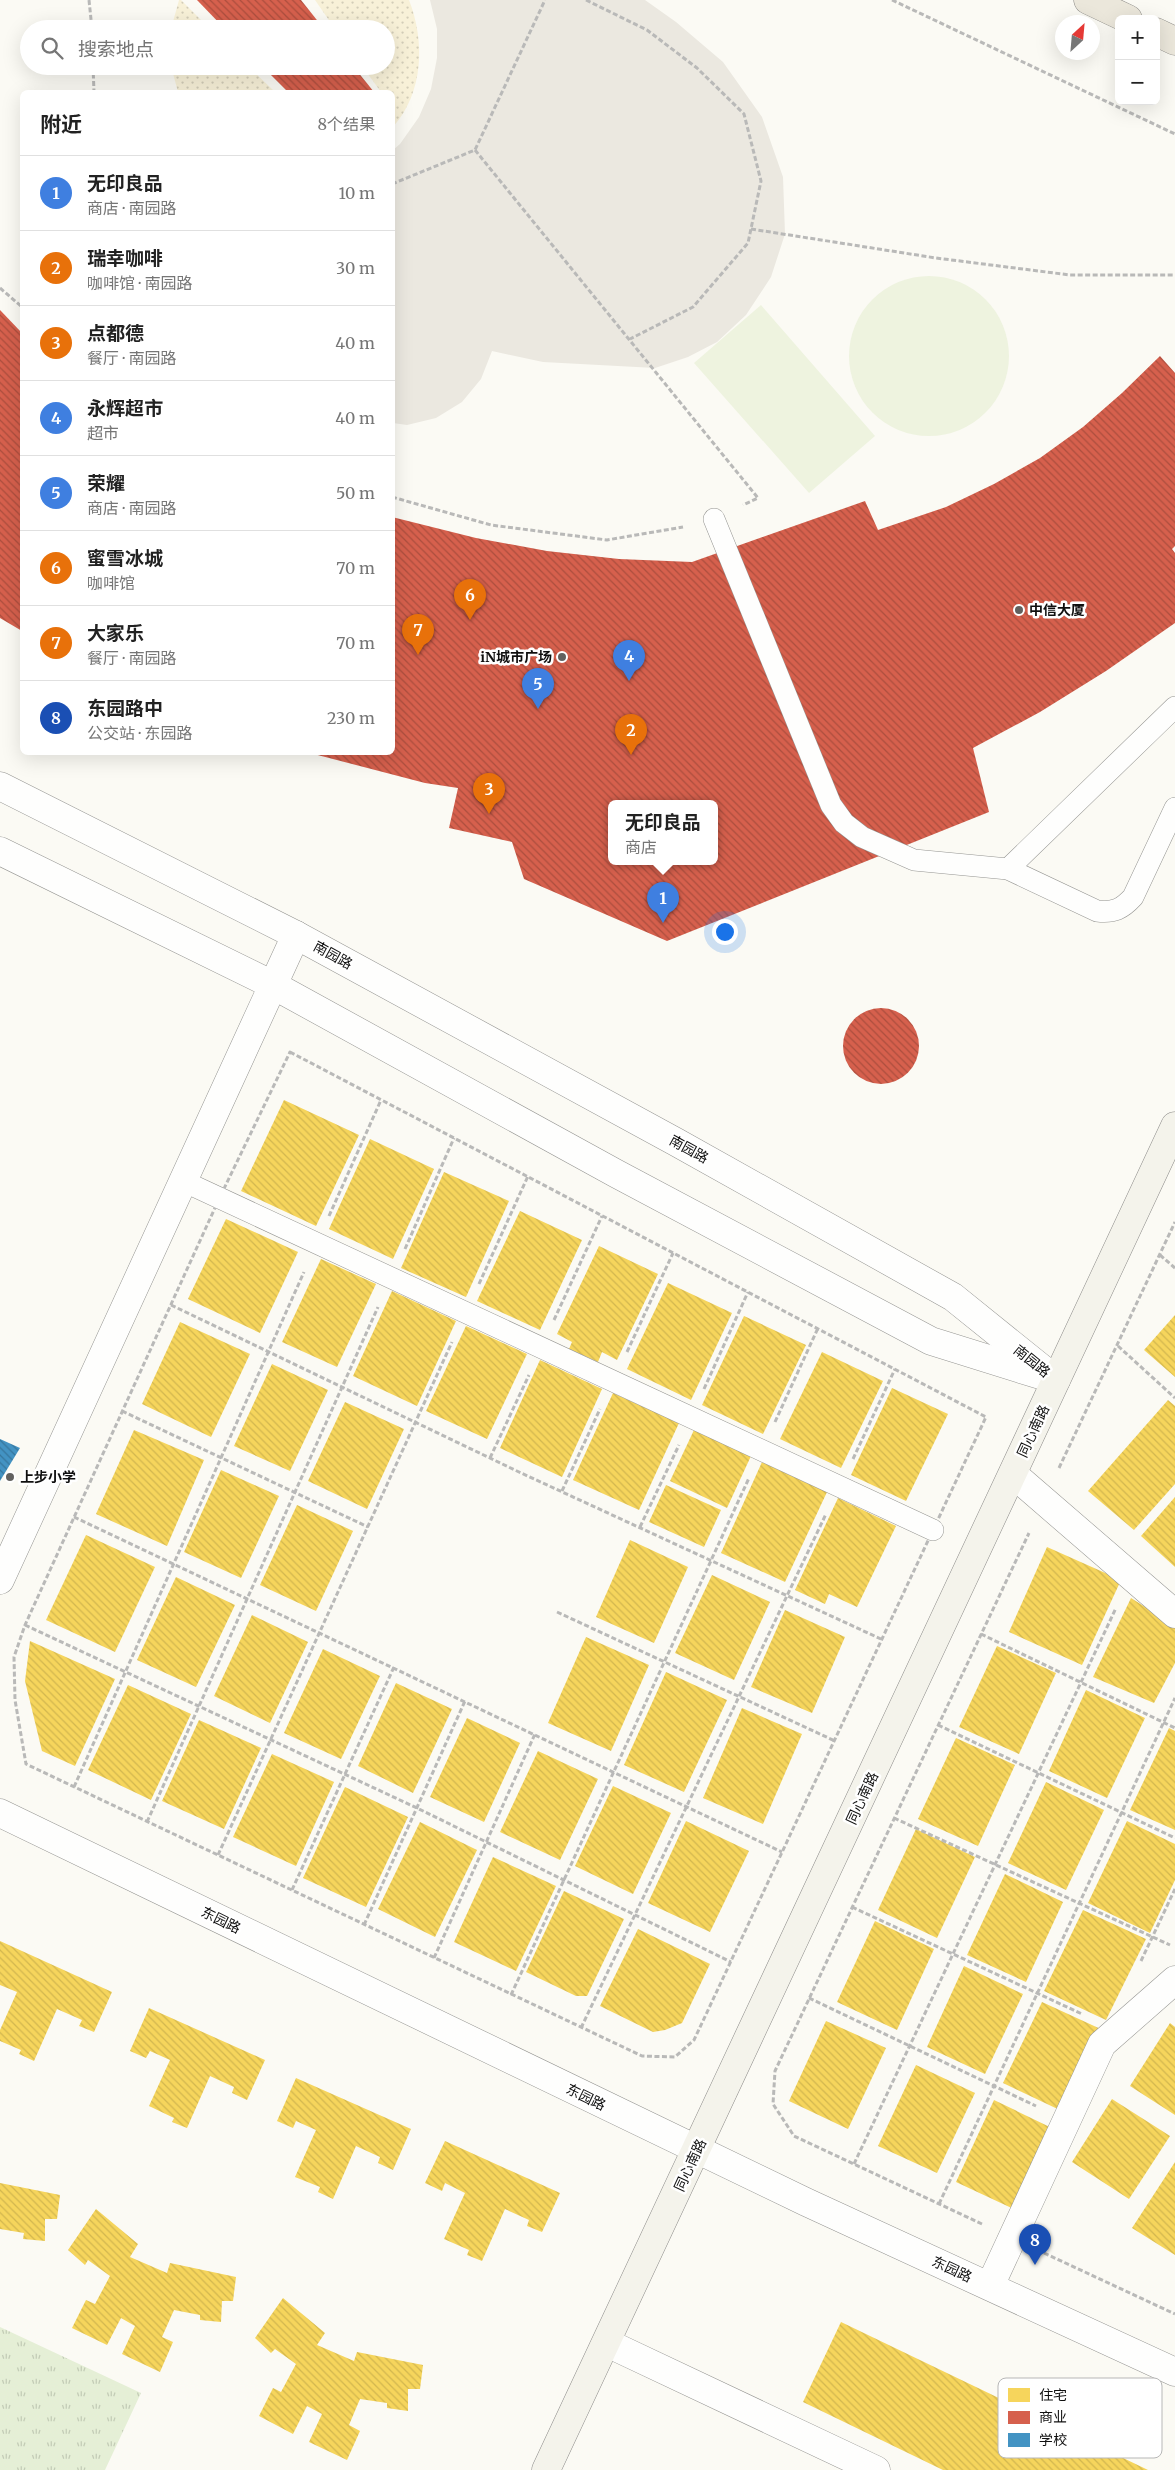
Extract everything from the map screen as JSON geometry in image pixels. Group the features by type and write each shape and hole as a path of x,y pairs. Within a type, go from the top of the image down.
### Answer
{"main road":[{"path":"1088,0 1120,15"},
{"path":"1160,34 1175,41"},
{"name":"同心南路","path":"546,2470 607,2344 1175,1126"}],"street":[{"name":"南园路","path":"0,786 296,935 676,1142 953,1297 1056,1380"},
{"name":"南园路","path":"0,851 273,985 617,1174 931,1341 1056,1380"},
{"path":"0,1580 296,935"},
{"path":"1013,1474 1175,1614"},
{"name":"东园路","path":"0,1813 697,2150 1175,2372"},
{"path":"990,2286 1102,2044 1175,1980"},
{"path":"607,2344 876,2470"}],"lane":[{"path":"714,519 831,805 844,823 862,837 914,860 1008,869 1097,911 1111,912 1124,907 1133,896 1175,808"},
{"path":"1008,869 1175,707"},
{"path":"183,1181 932,1530"}],"path":[{"path":"89,0 91,20"},
{"path":"395,183 475,150 545,0"},
{"path":"586,0 647,30 697,68 744,114 761,182 748,243 693,308 630,339"},
{"path":"892,0 1175,134"},
{"path":"93,75 94,90"},
{"path":"395,497 491,526 606,540 675,529 714,519 758,498 475,150"},
{"path":"751,229 936,258 1070,275 1175,275"},
{"path":"0,288 20,305"},
{"path":"290,1052 454,1138 986,1417 694,2040 675,2057 642,2056 26,1764 15,1700 14,1657 25,1624 219,1199 290,1052"},
{"path":"74,1787 381,1100"},
{"path":"147,1822 454,1138"},
{"path":"218,1855 528,1176"},
{"path":"1175,1222 774,2071 773,2104 794,2136 1175,2314"},
{"path":"1160,1255 1175,1268"},
{"path":"170,1305 881,1639"},
{"path":"511,1995 818,1328"},
{"path":"1118,1346 1175,1398"},
{"path":"581,2028 896,1369"},
{"path":"122,1411 368,1527"},
{"path":"74,1517 782,1852"},
{"path":"854,2164 1131,1576"},
{"path":"558,1612 835,1740"},
{"path":"25,1624 417,1808 731,1962"},
{"path":"981,1634 1175,1728"},
{"path":"292,1890 394,1667"},
{"path":"939,2204 1175,1698"},
{"path":"364,1925 466,1701"},
{"path":"938,1725 1175,1838"},
{"path":"434,1958 535,1734"},
{"path":"894,1818 1175,1947"},
{"path":"852,1907 1086,2016"},
{"path":"809,1998 1067,2120"}],"green space":[{"path":"937,276 967,285 986,299 996,311 1003,325 1008,340 1008,372 1003,387 996,401 986,413 974,423 952,433 937,436 921,436 906,433 884,423 862,401 850,372 849,348 852,333 862,311 884,289 913,277"},
{"path":"761,305 875,436 809,493 694,363"},
{"path":"0,2327 141,2393 105,2470 0,2470"}],"sand":[{"path":"179,0 181,0 201,20 173,20"},
{"path":"315,0 409,0 418,32 419,66 411,98 395,124 395,90 380,90 369,75 395,75 395,20 329,20"},
{"path":"173,75 257,75 273,90 177,90"}],"shaded area":[{"path":"430,0 645,0 676,22 723,62 762,117 783,177 785,234 771,277 746,315 717,342 688,357 655,368 543,362 492,351 481,379 462,402 436,418 407,425 395,423 395,148 419,117 431,89 437,58 437,29"}],"building: 住宅":[{"path":"284,1100 359,1135 316,1226 241,1191"},
{"path":"370,1139 434,1169 393,1259 329,1229"},
{"path":"444,1172 509,1201 466,1297 401,1268"},
{"path":"520,1211 582,1240 540,1330 477,1301"},
{"path":"226,1219 298,1252 260,1333 188,1299"},
{"path":"599,1246 658,1274 617,1360 602,1352 598,1362 569,1349 572,1342 557,1334"},
{"path":"321,1259 376,1284 337,1367 282,1342"},
{"path":"668,1283 732,1313 691,1400 627,1369"},
{"path":"392,1291 456,1321 417,1406 353,1376"},
{"path":"1175,1315 1175,1377 1144,1350"},
{"path":"744,1316 806,1345 763,1434 702,1405"},
{"path":"180,1322 250,1354 211,1437 142,1404"},
{"path":"466,1326 527,1354 487,1439 426,1411"},
{"path":"822,1352 883,1381 841,1468 780,1439"},
{"path":"540,1360 602,1389 562,1477 500,1448"},
{"path":"272,1364 328,1390 290,1471 234,1446"},
{"path":"892,1388 948,1414 906,1501 851,1475"},
{"path":"613,1393 679,1423 639,1510 573,1480"},
{"path":"1168,1400 1175,1406 1175,1484 1134,1530 1088,1491"},
{"path":"345,1402 404,1429 367,1509 308,1481"},
{"path":"134,1430 204,1460 167,1546 96,1514"},
{"path":"694,1430 751,1456 727,1508 670,1481"},
{"path":"762,1462 827,1492 785,1582 721,1553"},
{"path":"221,1470 279,1496 241,1578 184,1552"},
{"path":"666,1485 721,1510 704,1547 649,1522"},
{"path":"1175,1497 1175,1567 1141,1536"},
{"path":"838,1498 896,1526 857,1607 829,1594 825,1604 795,1590"},
{"path":"297,1505 353,1531 316,1611 260,1585"},
{"path":"86,1535 155,1567 115,1652 46,1620"},
{"path":"630,1540 688,1567 654,1643 596,1617"},
{"path":"1047,1547 1121,1580 1082,1665 1009,1632"},
{"path":"712,1575 770,1602 734,1680 675,1653"},
{"path":"176,1577 235,1605 196,1687 137,1660"},
{"path":"1131,1598 1175,1626 1175,1663 1154,1703 1093,1677"},
{"path":"785,1610 845,1637 812,1713 751,1687"},
{"path":"252,1615 308,1642 270,1723 214,1696"},
{"path":"586,1637 649,1665 611,1751 548,1723"},
{"path":"30,1641 115,1679 75,1766 42,1751 25,1681"},
{"path":"997,1646 1056,1673 1019,1754 959,1727"},
{"path":"323,1649 380,1676 341,1759 284,1733"},
{"path":"666,1672 727,1700 684,1792 624,1765"},
{"path":"396,1683 452,1709 413,1793 358,1766"},
{"path":"128,1685 191,1714 151,1800 88,1770"},
{"path":"1086,1690 1145,1718 1107,1798 1049,1771"},
{"path":"742,1708 802,1734 763,1824 703,1798"},
{"path":"467,1718 520,1743 484,1822 430,1797"},
{"path":"199,1720 261,1748 224,1829 162,1801"},
{"path":"1169,1728 1175,1731 1175,1830 1130,1810"},
{"path":"956,1738 1015,1765 978,1846 918,1819"},
{"path":"538,1751 598,1779 560,1860 500,1832"},
{"path":"272,1754 334,1782 296,1866 233,1837"},
{"path":"1046,1782 1104,1810 1066,1890 1008,1863"},
{"path":"613,1786 671,1813 633,1894 575,1866"},
{"path":"345,1787 408,1817 366,1907 303,1878"},
{"path":"686,1821 749,1851 710,1932 648,1903"},
{"path":"1127,1821 1175,1844 1175,1880 1150,1933 1088,1903"},
{"path":"420,1822 477,1850 435,1937 378,1909"},
{"path":"916,1829 975,1857 937,1938 878,1910"},
{"path":"493,1857 556,1886 516,1971 454,1942"},
{"path":"1005,1874 1063,1902 1026,1982 967,1955"},
{"path":"564,1891 624,1919 587,1996 576,1996 526,1972"},
{"path":"1083,1910 1146,1939 1106,2020 1044,1991"},
{"path":"875,1921 934,1949 897,2030 837,2002"},
{"path":"638,1929 710,1964 682,2023 665,2030 653,2032 600,2006"},
{"path":"0,1941 112,1992 94,2032 79,2026 82,2020 57,2009 34,2061 19,2054 21,2050 0,2041 0,2030 17,1992 0,1985"},
{"path":"964,1966 1023,1994 985,2074 927,2047"},
{"path":"1042,2002 1105,2031 1066,2113 1003,2083"},
{"path":"149,2008 265,2060 247,2100 232,2093 234,2087 210,2076 187,2128 172,2122 174,2118 149,2106 170,2060 150,2051 146,2058 130,2051"},
{"path":"826,2021 886,2048 848,2129 789,2101"},
{"path":"1170,2023 1175,2027 1175,2115 1130,2086"},
{"path":"916,2065 975,2093 937,2173 878,2146"},
{"path":"296,2078 411,2129 393,2170 378,2163 380,2157 356,2146 333,2199 318,2192 320,2187 295,2177 316,2130 296,2121 293,2128 277,2121"},
{"path":"1112,2099 1170,2136 1129,2199 1072,2162"},
{"path":"994,2100 1056,2130 1018,2211 956,2182"},
{"path":"445,2141 560,2193 542,2232 527,2226 529,2220 505,2209 482,2261 467,2255 469,2250 444,2239 465,2193 445,2183 442,2191 425,2183"},
{"path":"1175,2162 1175,2255 1132,2228"},
{"path":"0,2183 60,2195 57,2219 45,2219 45,2241 23,2239 24,2233 0,2229"},
{"path":"96,2209 138,2244 130,2257 167,2273 170,2263 236,2277 233,2301 222,2301 221,2322 200,2320 200,2315 174,2310 162,2337 173,2342 160,2372 122,2354 135,2326 121,2318 107,2345 72,2328 86,2300 95,2304 110,2276 88,2260 85,2265 68,2250"},
{"path":"283,2298 325,2333 317,2345 354,2361 357,2352 423,2365 420,2389 408,2389 408,2411 387,2408 387,2403 360,2399 349,2425 360,2431 347,2460 309,2442 322,2414 307,2406 293,2434 259,2416 273,2388 281,2392 296,2364 275,2349 271,2353 255,2338"},
{"path":"841,2322 998,2398 998,2458 1123,2458 1148,2470 943,2470 803,2402"}],"building: 商业":[{"path":"197,0 301,0 317,20 216,20"},
{"path":"271,75 360,75 372,90 286,90"},
{"path":"0,310 20,331 20,630 0,618"},
{"path":"1160,356 1175,373 1175,546 1172,549 1175,553 1175,623 1106,671 1040,712 973,748 989,812 667,941 524,879 512,842 449,828 458,788 425,783 318,755 395,755 395,518 476,538 547,551 619,559 692,562 865,501 878,530 946,507 994,484 1040,458 1083,427"},
{"path":"881,1008 895,1011 908,1019 916,1032 919,1046 916,1060 908,1073 895,1081 881,1084 867,1081 854,1073 846,1060 843,1046 846,1032 854,1019 867,1011"}],"building: 学校":[{"path":"0,1439 20,1448 0,1481"}],"place":[{"name":"中信大厦","path":"1019,610"},
{"name":"蜜雪冰城","path":"470,620"},
{"name":"大家乐","path":"418,655"},
{"name":"iN城市广场","path":"562,657"},
{"name":"永辉超市","path":"629,681"},
{"name":"荣耀","path":"538,709"},
{"name":"瑞幸咖啡","path":"631,755"},
{"name":"点都德","path":"489,814"},
{"name":"无印良品","path":"663,923"},
{"name":"上步小学","path":"10,1477"},
{"name":"东园路中","path":"1035,2265"}]}
